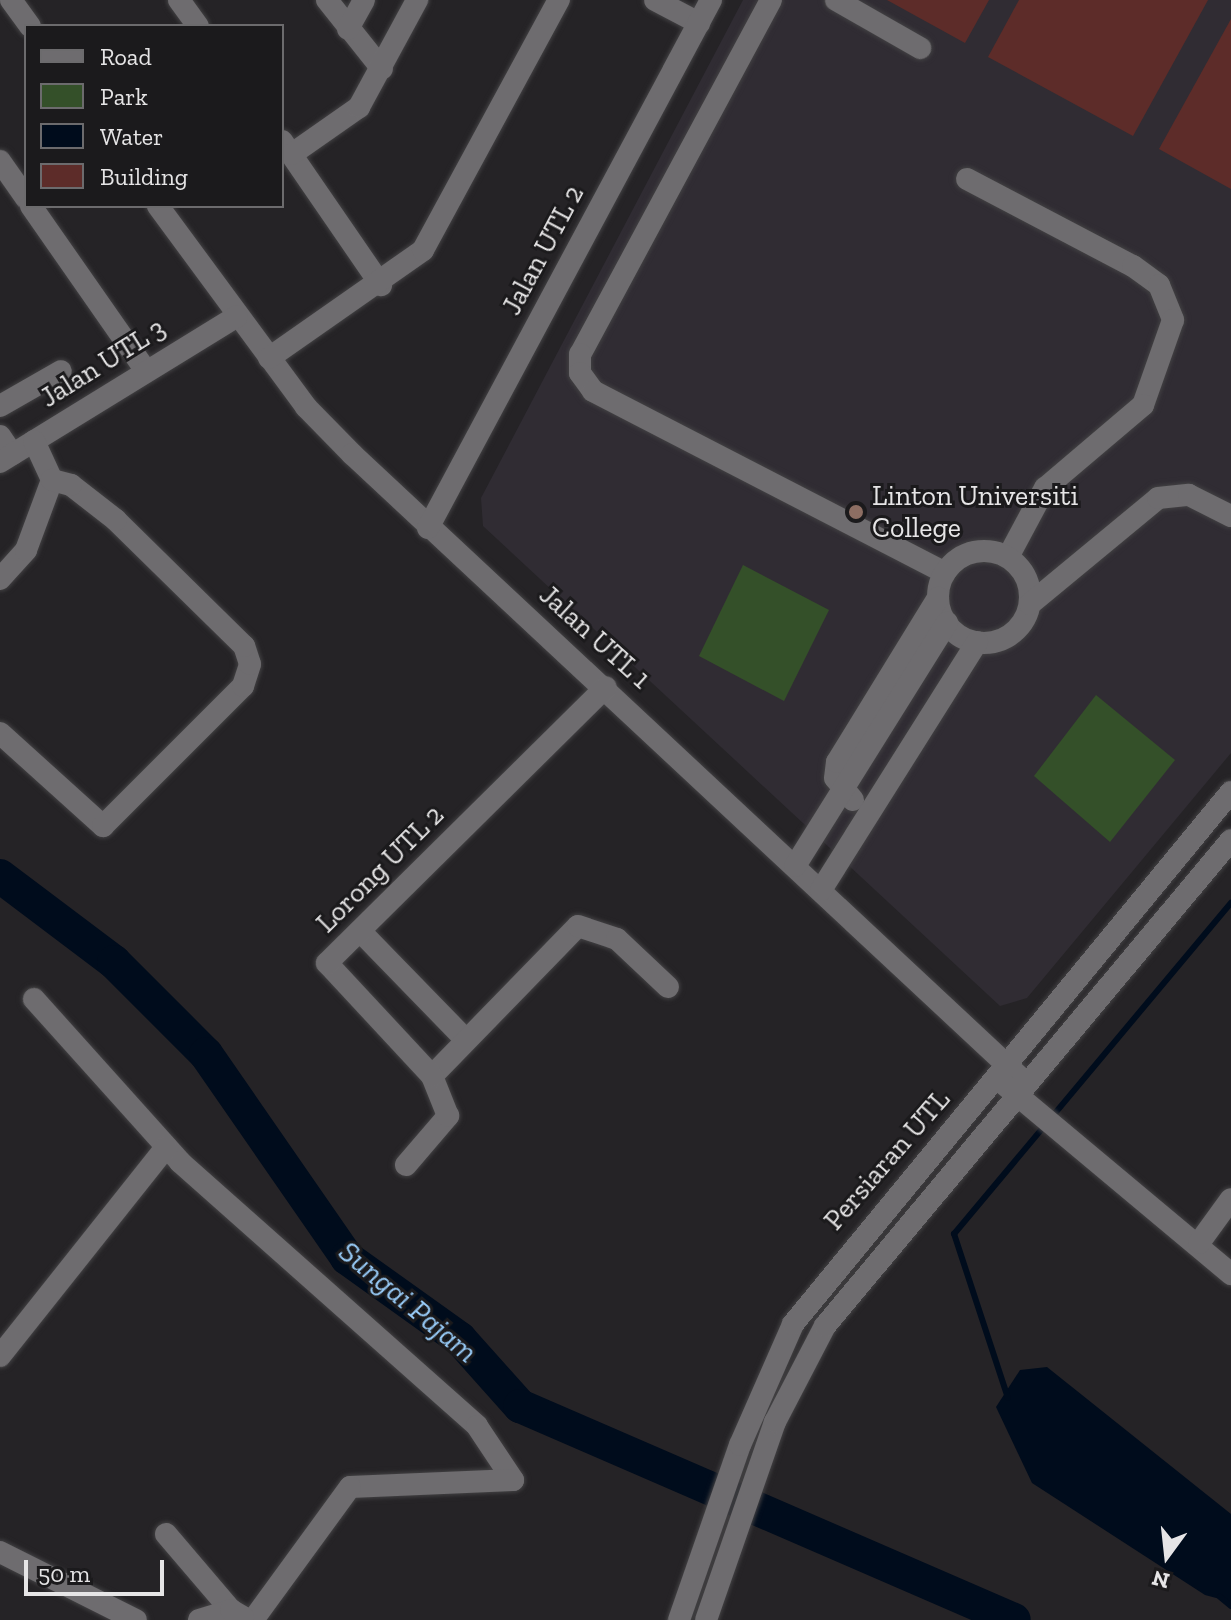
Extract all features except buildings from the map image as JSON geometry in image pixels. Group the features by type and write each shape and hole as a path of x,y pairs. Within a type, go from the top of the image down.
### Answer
{"street":[{"path":"11,0 29,24"},
{"path":"179,0 197,24"},
{"path":"327,0 382,69"},
{"path":"348,29 364,0"},
{"path":"381,285 287,148 359,107 417,0"},
{"path":"269,358 381,285 423,250 559,0"},
{"path":"655,0 699,23"},
{"name":"Jalan UTL 2","path":"428,528 711,0"},
{"path":"771,0 580,354 580,373 593,391 945,573"},
{"path":"836,0 920,48"},
{"path":"0,161 24,195"},
{"path":"967,179 1133,266 1159,285 1173,320 1143,405 1045,488 1008,557"},
{"path":"32,208 146,371"},
{"name":"Jalan UTL 1","path":"159,208 269,358 428,528 606,687 821,890 1062,1136 1199,1243 1231,1274"},
{"name":"Jalan UTL 3","path":"4,451 34,441 237,316"},
{"path":"0,406 61,371"},
{"path":"0,579 26,550 52,480 34,441"},
{"path":"0,733 103,826 243,686 250,664 244,646 116,520 71,485 52,480"},
{"path":"938,598 947,623 977,642 1005,638 1030,604 1158,498 1189,495 1231,516"},
{"path":"866,811 844,793 835,778 837,762 938,598 945,573 980,551 1008,557 1026,577 1030,604"},
{"path":"795,866 844,793 947,623"},
{"path":"821,890 866,811 977,642"},
{"name":"Lorong UTL 2","path":"432,1076 327,963 606,687"},
{"name":"Persiaran UTL","path":"679,1620 740,1445 793,1324 1231,792"},
{"name":"Persiaran UTL","path":"706,1620 762,1456 825,1326 1025,1096 1231,840"},
{"path":"406,1165 448,1116 432,1076 578,926 617,939 668,987"},
{"path":"360,931 466,1040"},
{"path":"34,999 166,1147 477,1426 513,1480 350,1487 244,1617 199,1620"},
{"path":"0,1356 166,1147"},
{"path":"1199,1243 1231,1199"},
{"path":"166,1534 244,1617"},
{"path":"0,1552 136,1620"}],"shaded area":[{"name":"Linton Universiti College","path":"743,0 1231,0 1231,753 1027,998 1000,1006 483,526 481,498"}],"green space":[{"path":"743,565 829,610 784,701 699,656"},
{"path":"1096,695 1175,760 1110,842 1034,776"}],"water":[{"path":"1047,1367 1231,1514 1231,1602 1205,1595 1032,1483 996,1407 1020,1370"}],"waterway":[{"name":"Sungai Pajam","path":"0,876 114,962 206,1054 347,1258 460,1339 520,1406 1014,1620"},
{"path":"1008,1398 954,1234 1231,903"},
{"path":"1220,1597 1231,1606"}],"place":[{"name":"Linton Universiti College","path":"856,512"}]}
